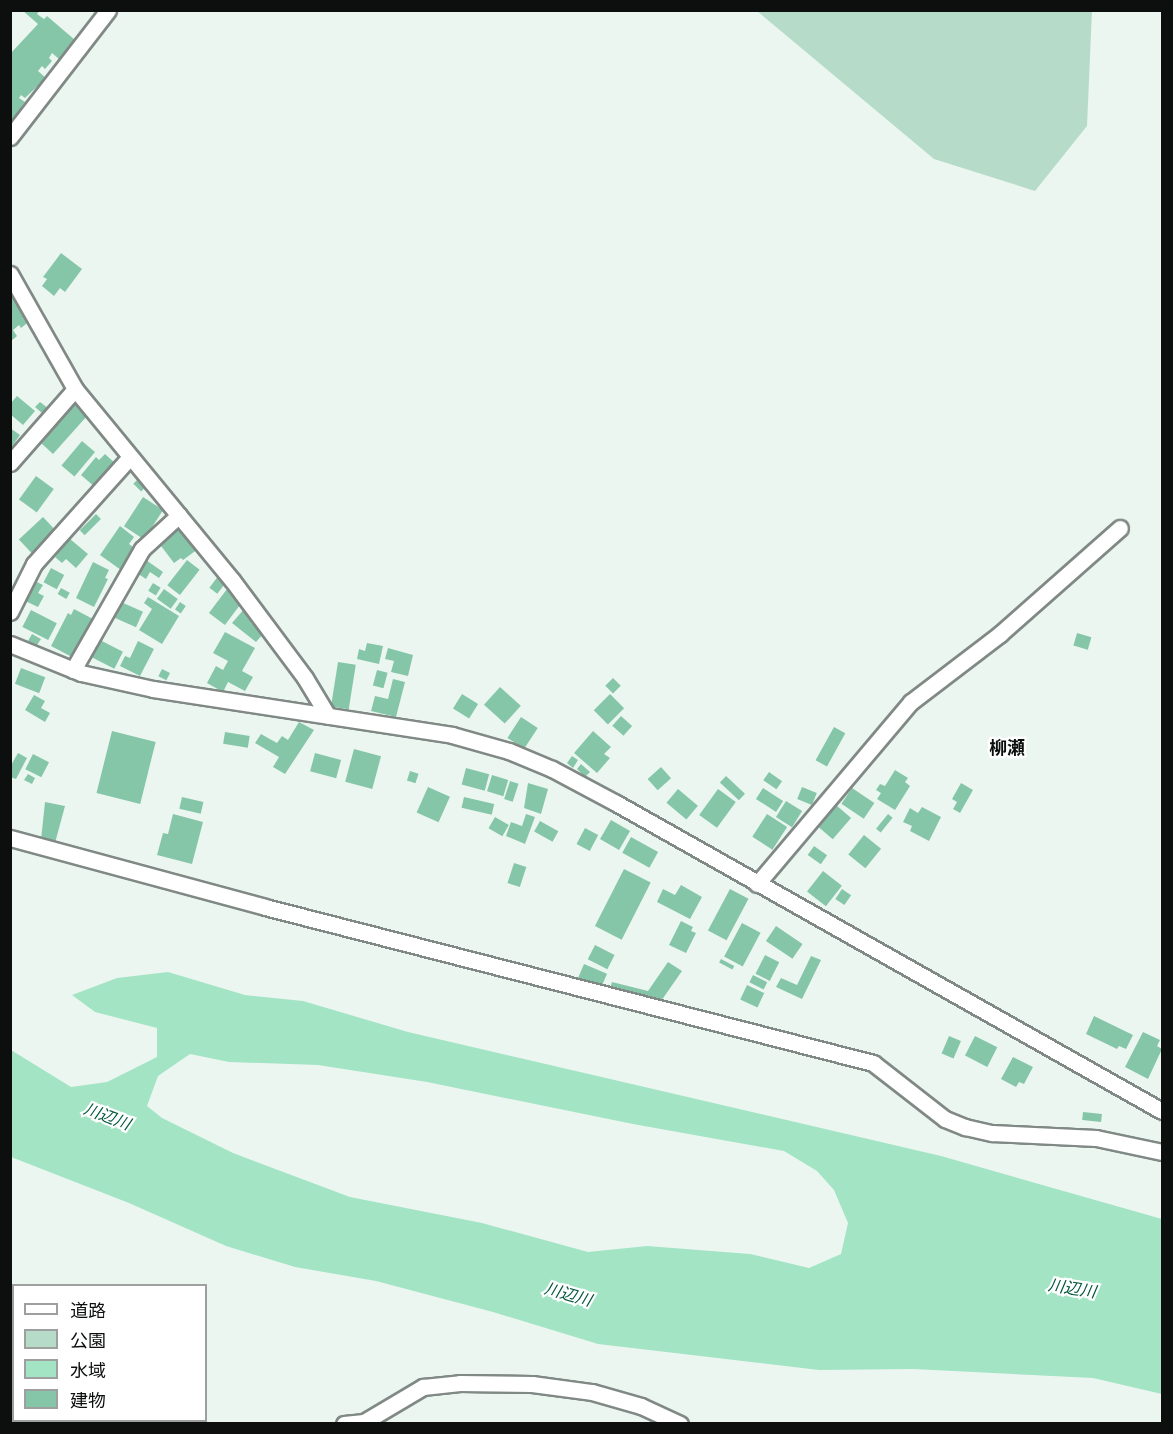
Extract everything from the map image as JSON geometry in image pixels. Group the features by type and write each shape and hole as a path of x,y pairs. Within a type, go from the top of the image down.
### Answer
{"street":[{"path":"10,136 108,10"},
{"path":"10,274 75,389 232,580 305,678 328,716"},
{"path":"10,463 75,389"},
{"path":"10,612 34,564 130,457"},
{"path":"72,670 142,549 179,515"},
{"path":"757,884 911,702 1000,634 1120,528"},
{"path":"10,644 72,670 153,689 452,735 509,751 552,769 616,803 1162,1112"},
{"path":"10,838 265,907 873,1063 945,1119 965,1127 992,1133 1096,1138 1162,1152"},
{"path":"344,1424 364,1422 423,1387 460,1383 532,1384 592,1392 641,1406 680,1424"}],"green space":[{"path":"757,11 1092,11 1087,126 1035,191 934,159"}],"water":[{"name":"川辺川","path":"168,972 245,995 303,1001 408,1032 941,1156 1162,1219 1162,1394 1093,1378 913,1369 819,1370 598,1344 493,1312 376,1281 295,1267 226,1246 129,1203 11,1157 11,1050 71,1087 107,1082 157,1057 157,1028 95,1012 72,995 117,978","holes":["190,1054 229,1062 318,1065 427,1082 633,1124 784,1151 817,1171 834,1190 848,1223 841,1254 809,1268 750,1254 647,1246 588,1252 482,1223 350,1197 233,1153 162,1118 147,1106 158,1076"]}],"building":[{"path":"22,10 40,10 37,14 44,19 47,16 75,40 59,59 52,53 49,58 52,61 45,69 42,66 38,71 46,78 25,98 21,95 19,98 25,102 21,107 26,111 10,130 10,54 38,24"},
{"path":"61,253 82,269 65,292 60,288 54,296 42,286 47,279 43,277"},
{"path":"14,290 23,305 20,307 31,320 21,328 19,325 13,330 17,336 10,342 10,293"},
{"path":"17,396 35,411 23,425 10,414 10,404"},
{"path":"75,398 85,407 81,411 87,416 53,454 41,443 54,428 49,424"},
{"path":"40,402 48,408 43,414 35,407"},
{"path":"10,428 20,435 10,449"},
{"path":"82,441 95,452 74,476 61,466"},
{"path":"105,454 117,465 96,488 81,475 96,457 99,460"},
{"path":"36,476 54,489 37,512 19,499"},
{"path":"139,478 147,486 141,491 133,484"},
{"path":"143,497 163,510 144,539 124,526"},
{"path":"96,514 101,519 85,535 80,530"},
{"path":"43,517 58,533 34,556 19,540"},
{"path":"120,526 134,537 129,544 136,549 121,570 100,555"},
{"path":"180,526 198,549 183,560 181,558 174,563 158,542"},
{"path":"70,539 88,554 76,568 66,559 62,563 55,557"},
{"path":"146,560 163,572 159,578 150,572 146,579 137,573"},
{"path":"187,560 200,570 180,595 167,585"},
{"path":"93,562 109,570 105,578 108,579 94,607 76,598"},
{"path":"51,568 64,575 57,589 43,582"},
{"path":"219,575 227,581 217,594 209,588"},
{"path":"31,579 43,585 38,593 44,596 38,607 21,599"},
{"path":"153,583 161,588 156,595 148,591"},
{"path":"61,588 70,593 66,599 58,594"},
{"path":"164,589 178,599 171,609 157,599"},
{"path":"227,589 243,601 225,625 209,613"},
{"path":"148,597 179,616 162,644 139,630 152,609 144,603"},
{"path":"121,602 143,612 136,627 114,618"},
{"path":"180,602 186,606 181,613 175,609"},
{"path":"245,608 255,617 251,623 264,633 256,642 232,623"},
{"path":"74,609 93,619 72,657 51,646 68,613 71,615"},
{"path":"31,610 57,623 48,640 22,627"},
{"path":"225,632 255,648 242,671 253,677 245,691 228,682 223,692 207,683 216,666 223,670 228,661 213,653"},
{"path":"1077,633 1091,637 1088,650 1073,645"},
{"path":"32,634 41,639 37,645 28,641"},
{"path":"98,639 123,652 114,669 89,656"},
{"path":"138,641 154,649 140,676 120,666 125,656 130,658"},
{"path":"367,643 383,646 379,664 357,659 359,649 365,651"},
{"path":"388,648 413,655 408,676 391,672 394,661 385,659"},
{"path":"338,662 356,665 349,709 331,706"},
{"path":"21,668 45,677 39,693 15,684"},
{"path":"162,669 170,673 166,680 158,676"},
{"path":"377,670 388,673 383,688 373,685"},
{"path":"613,678 621,686 613,694 605,686"},
{"path":"393,679 405,682 396,717 371,711 375,696 388,699"},
{"path":"500,687 521,706 505,724 484,705"},
{"path":"462,694 478,704 469,718 453,708"},
{"path":"610,694 624,708 608,724 594,710"},
{"path":"34,695 45,701 41,708 50,713 45,722 25,710"},
{"path":"621,716 632,726 623,736 612,726"},
{"path":"521,717 538,728 524,749 507,738"},
{"path":"299,722 314,730 285,774 273,767 279,757 255,743 261,734 277,743 282,736 288,740"},
{"path":"834,727 845,733 827,767 816,760"},
{"path":"112,731 156,742 140,804 97,793"},
{"path":"593,731 611,747 604,754 610,758 597,773 574,753"},
{"path":"225,732 250,736 248,748 223,744"},
{"path":"354,749 381,756 372,789 345,782"},
{"path":"18,753 27,758 16,779 10,777 10,767"},
{"path":"315,753 341,760 336,778 310,771"},
{"path":"33,754 49,762 41,777 25,769"},
{"path":"572,756 578,760 573,768 567,763"},
{"path":"581,764 590,772 585,777 577,769"},
{"path":"661,767 671,778 658,790 648,779"},
{"path":"466,768 489,774 485,791 462,784"},
{"path":"895,770 908,778 905,782 910,786 895,810 877,799 881,793 876,790 880,784 885,786"},
{"path":"410,771 419,774 415,783 407,781"},
{"path":"769,772 782,781 776,789 763,780"},
{"path":"28,774 35,778 32,784 24,780"},
{"path":"492,775 508,780 503,796 487,791"},
{"path":"726,776 745,794 739,800 720,783"},
{"path":"510,781 519,784 513,802 504,799"},
{"path":"528,783 548,789 541,814 524,808"},
{"path":"961,783 973,790 960,813 953,809 957,802 952,799"},
{"path":"428,787 450,797 439,822 417,813"},
{"path":"802,787 817,793 812,805 797,799"},
{"path":"763,788 783,801 776,812 756,799"},
{"path":"852,788 874,803 864,819 841,804"},
{"path":"678,789 698,806 686,820 666,803"},
{"path":"718,789 736,802 717,828 699,815"},
{"path":"182,797 203,802 201,814 179,809"},
{"path":"464,797 494,804 492,815 462,808"},
{"path":"786,801 802,811 792,827 776,817"},
{"path":"45,802 65,806 55,843 41,840"},
{"path":"836,805 851,818 833,839 818,826"},
{"path":"922,807 941,817 929,841 910,831 912,826 903,822 910,808 918,813"},
{"path":"173,814 203,822 192,864 157,855 163,833 168,834"},
{"path":"526,814 535,817 525,844 506,836 511,822 522,826"},
{"path":"767,814 787,827 772,850 752,837"},
{"path":"888,814 893,818 881,833 876,829"},
{"path":"495,817 509,825 502,836 488,828"},
{"path":"611,820 630,831 619,850 600,839"},
{"path":"540,821 558,831 553,842 534,831"},
{"path":"585,828 598,835 590,851 577,844"},
{"path":"864,835 881,849 865,868 848,854"},
{"path":"631,837 658,852 649,868 622,853"},
{"path":"814,846 827,855 821,864 808,855"},
{"path":"514,863 526,867 520,887 508,883"},
{"path":"624,869 651,883 622,940 595,926"},
{"path":"823,871 842,886 826,906 807,891"},
{"path":"681,885 702,897 690,919 657,902 663,889 675,895"},
{"path":"730,889 749,899 726,940 708,930"},
{"path":"842,889 851,895 844,905 835,899"},
{"path":"681,921 693,927 691,931 696,933 686,953 669,945"},
{"path":"742,923 761,933 743,966 724,957"},
{"path":"776,926 803,944 792,959 766,941"},
{"path":"595,945 615,955 607,969 588,959"},
{"path":"765,955 779,962 770,981 755,974"},
{"path":"811,956 821,960 802,999 776,987 781,978 797,985"},
{"path":"721,959 734,966 732,970 719,963"},
{"path":"668,962 682,971 659,1004 609,992 612,982 648,991"},
{"path":"584,964 607,974 601,988 578,979"},
{"path":"753,975 767,982 764,989 749,982"},
{"path":"747,985 764,993 757,1008 740,1000"},
{"path":"1094,1016 1133,1035 1126,1049 1119,1046 1117,1049 1086,1034"},
{"path":"1143,1032 1160,1040 1157,1046 1162,1049 1148,1079 1125,1067"},
{"path":"949,1036 961,1041 954,1059 942,1053"},
{"path":"975,1036 997,1047 987,1067 965,1056"},
{"path":"1013,1057 1033,1067 1024,1084 1019,1082 1016,1087 1001,1079"},
{"path":"1083,1112 1102,1114 1101,1122 1082,1120"}],"district":[{"name":"柳瀬","path":"1007,748"}]}
